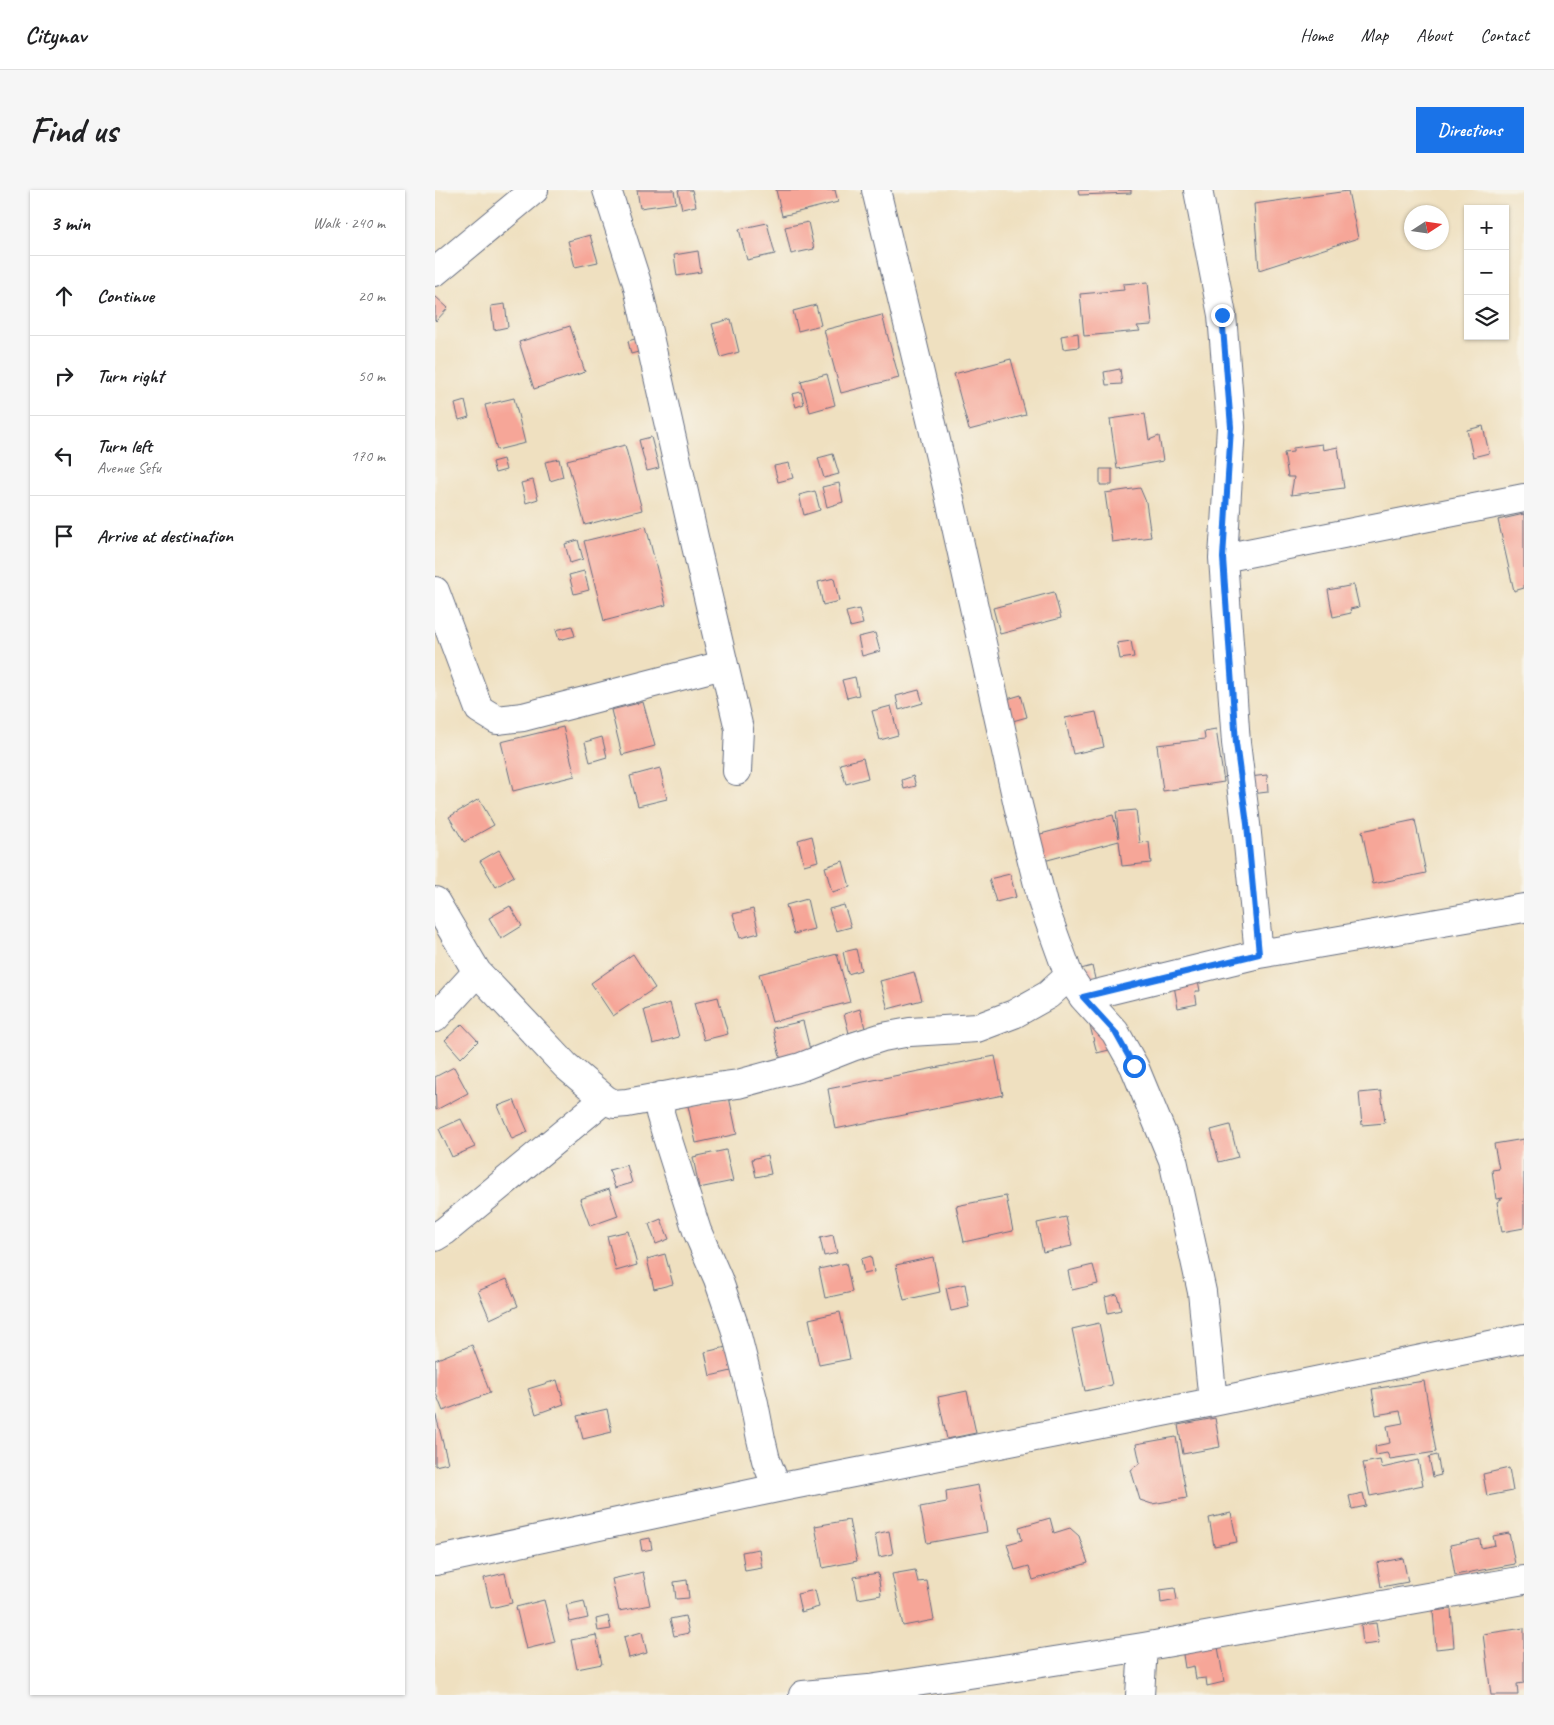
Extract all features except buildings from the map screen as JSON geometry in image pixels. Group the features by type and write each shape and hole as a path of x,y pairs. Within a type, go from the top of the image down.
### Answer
{"street":[{"path":"435,272 534,190"},
{"path":"607,190 637,283 739,729 737,771"},
{"path":"876,190 949,495 1018,804 1043,904 1076,987 1115,1032 1134,1066 1173,1160 1202,1292 1213,1402"},
{"path":"1199,190 1222,315 1231,427 1223,558 1236,743 1259,954"},
{"path":"1223,558 1524,498"},
{"path":"435,591 442,635 479,709 497,720 523,717 723,665"},
{"path":"435,901 477,972 566,1066 605,1099 614,1104 627,1104 661,1096 738,1084 801,1067 883,1037 910,1032 977,1028 1021,1010 1048,995 1076,987 1524,908"},
{"path":"435,1018 477,972"},
{"path":"661,1096 660,1113 667,1137 697,1230 718,1279 730,1314 747,1370 766,1460 777,1488"},
{"path":"435,1237 445,1231 605,1099"},
{"path":"435,1561 777,1488 1213,1402 1524,1338"},
{"path":"803,1695 907,1689 1524,1580"},
{"path":"1140,1695 1143,1647"}],"route":[{"path":"1134,1066 1115,1032 1083,997 1259,954 1247,824 1236,743 1223,558 1231,427 1222,315"}]}
